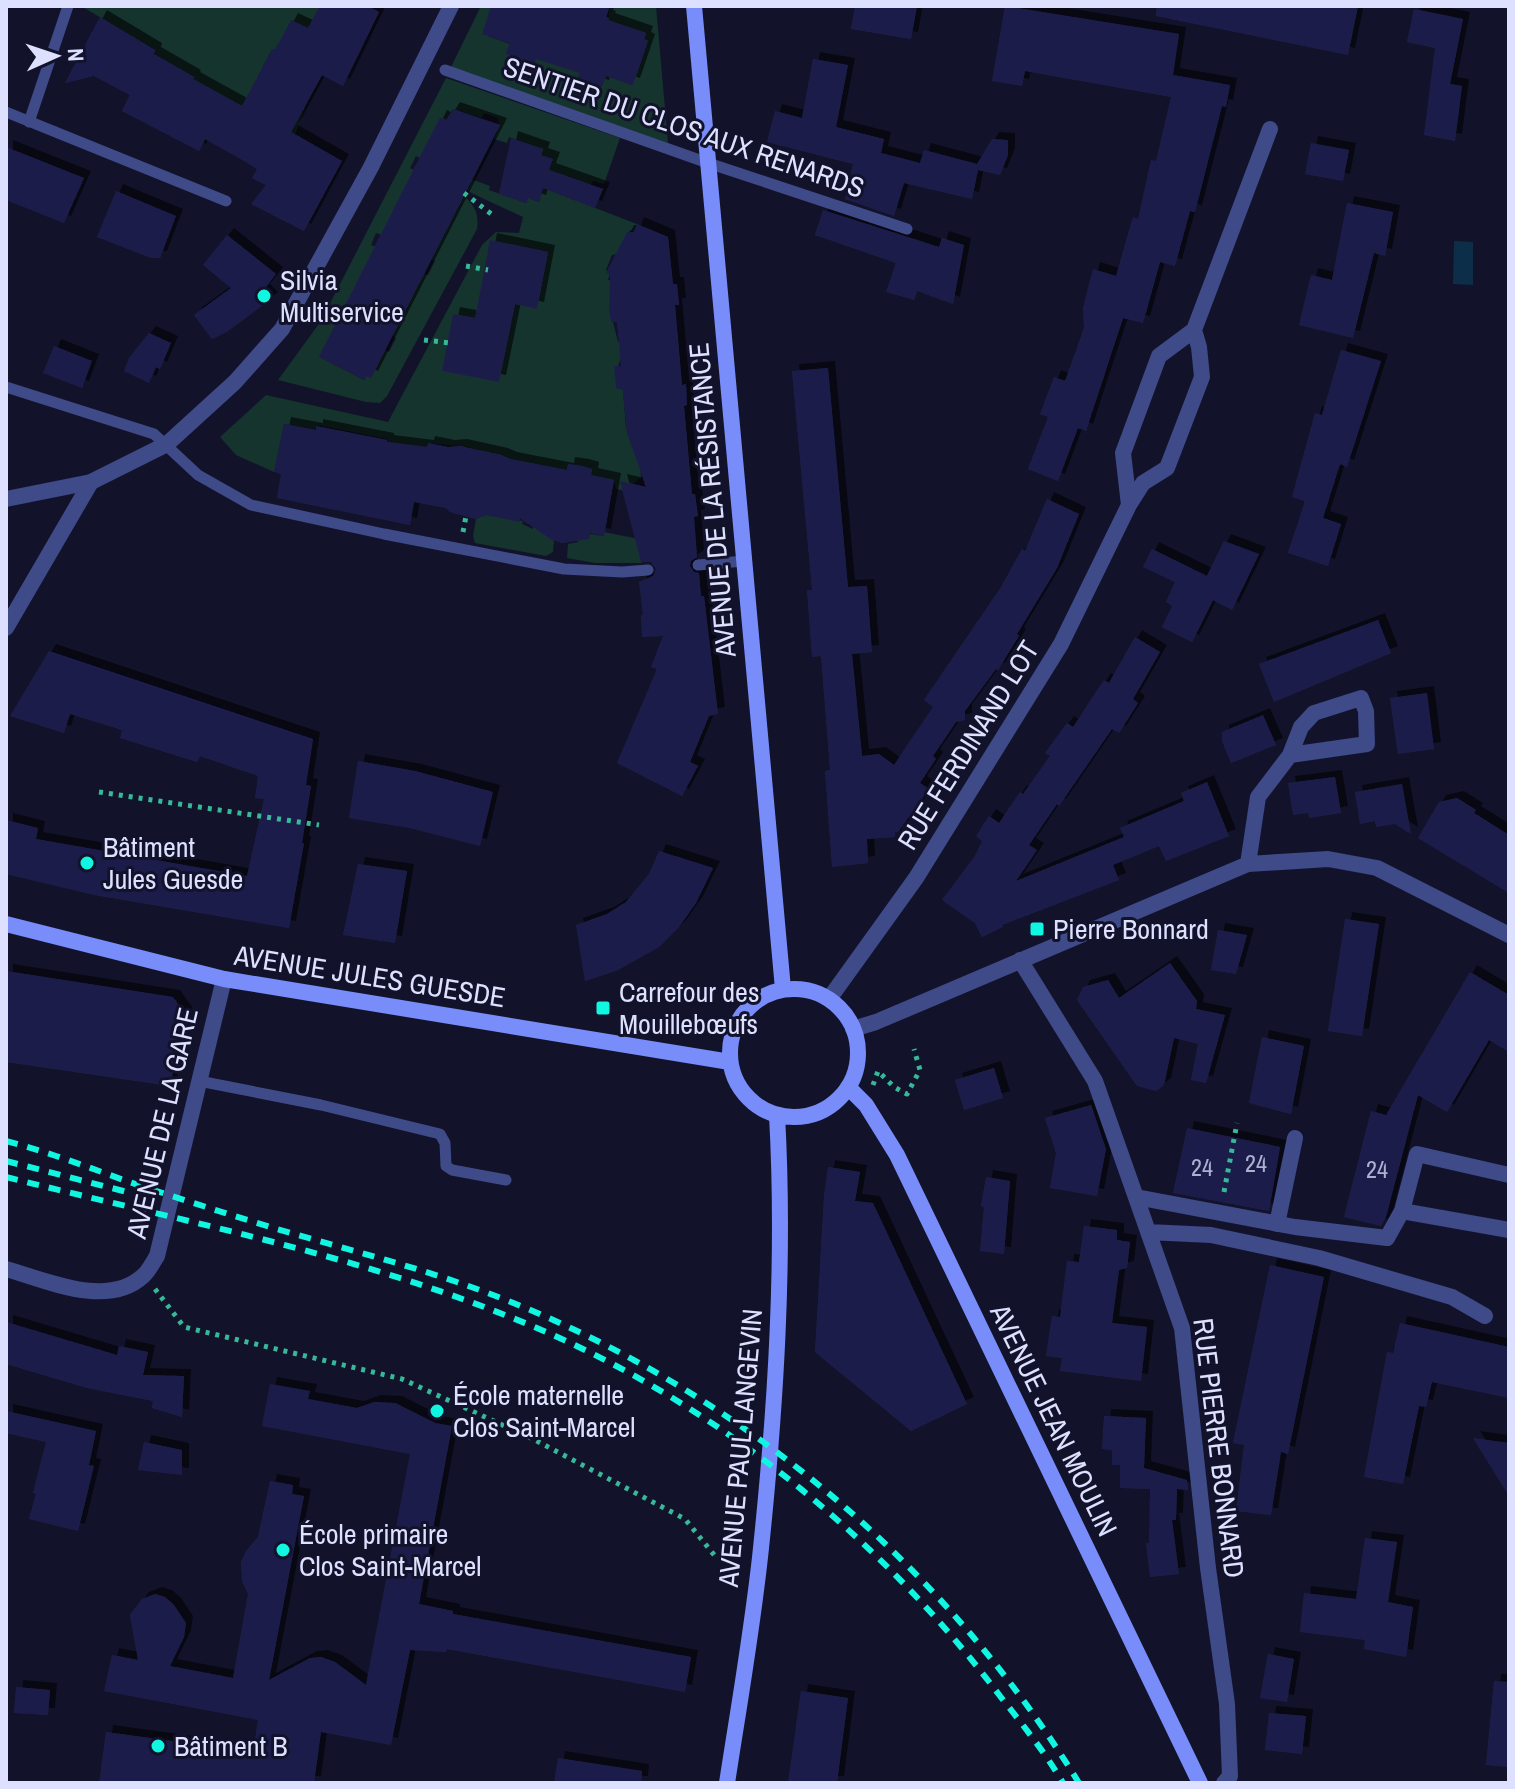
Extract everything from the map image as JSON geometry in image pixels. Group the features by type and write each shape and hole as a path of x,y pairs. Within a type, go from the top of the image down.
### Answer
{"main road":[{"name":"AVENUE DE LA RÉSISTANCE","path":"694,6 783,989"},
{"name":"AVENUE JULES GUESDE","path":"6,924 224,979 730,1062"},
{"path":"783,989 799,989 829,999 839,1007 853,1029 858,1048 856,1069 848,1087 835,1102 818,1113 798,1117 777,1115 760,1108 745,1096 735,1080 730,1062 730,1042 737,1023 749,1007 765,995 783,989"},
{"name":"AVENUE JEAN MOULIN","path":"848,1087 866,1105 904,1169 1200,1783"},
{"name":"AVENUE PAUL LANGEVIN","path":"727,1783 761,1550 777,1358 777,1115"}],"street":[{"path":"6,499 91,482 167,444 226,392 282,329 371,167 451,6"},
{"path":"1129,505 1123,453 1154,369 1159,356 1194,330 1270,129"},
{"name":"RUE FERDINAND LOT","path":"829,999 916,878 1061,644 1129,505 1143,483 1167,468 1202,377 1194,330"},
{"path":"6,628 91,482"},
{"path":"1248,864 1258,797 1290,755 1301,727 1314,713 1361,698 1366,711 1367,744 1290,755"},
{"path":"853,1029 876,1022 1248,864 1328,859 1377,868 1509,935"},
{"name":"RUE PIERRE BONNARD","path":"1020,960 1095,1081 1182,1328 1208,1568 1227,1704 1230,1776 1224,1783"},
{"name":"AVENUE DE LA GARE","path":"6,1269 77,1288 101,1291 125,1287 144,1276 157,1256 224,979"},
{"path":"1277,1224 1295,1138"},
{"path":"1136,1197 1277,1224 1387,1238 1402,1211 1417,1154 1509,1175"},
{"path":"1402,1211 1509,1230"},
{"path":"1148,1232 1211,1235 1319,1258 1452,1297 1485,1316"}],"lane":[{"path":"29,122 68,6"},
{"name":"SENTIER DU CLOS AUX RENARDS","path":"445,70 907,229"},
{"path":"6,112 226,201"},
{"path":"6,387 154,434 198,475 251,505 564,569 648,570"},
{"path":"698,565 744,561"},
{"path":"199,1081 321,1105 440,1134 445,1143 446,1166 452,1170 506,1180"}],"path":[{"path":"464,193 494,216"},
{"path":"466,266 488,270"},
{"path":"424,340 451,343"},
{"path":"99,792 319,825"},
{"path":"866,1105 878,1071 894,1087 907,1094 920,1070 914,1049"},
{"path":"1222,1200 1237,1123"},
{"path":"144,1276 184,1327 402,1379 533,1439 685,1519 715,1556 761,1550"}],"green space":[{"path":"81,6 320,6 308,28 291,20 282,53 272,49 257,78 305,107 295,135 193,80 194,77 154,54 155,50"},
{"path":"481,6 491,6 490,9 496,11 488,36 510,44 506,54 534,64 536,58 580,73 578,79 601,87 606,76 632,85 648,41 608,20 610,6 656,6 668,143 450,69"},
{"path":"446,78 620,138 604,184 593,181 591,185 549,172 553,159 541,155 542,149 509,137 507,143 494,139 498,118 484,113 482,118 453,109 420,158 416,156 410,168 414,170 382,235 376,233 371,245 376,247 342,312 338,311 332,322 336,324 319,357 364,380 367,376 371,378 385,350 389,352 396,338 392,336 423,273 428,275 435,261 431,259 463,195 475,210 477,229 387,396 380,403 366,402 278,380 321,321"},
{"path":"471,179 490,186 489,190 526,203 528,198 539,202 543,188 637,224 634,232 630,230 618,254 612,255 606,270 610,274 608,280 613,281 613,322 618,342 627,342 616,381 617,387 623,390 626,428 635,428 630,438 632,448 639,452 641,477 625,491 616,489 614,482 591,475 591,469 569,464 567,470 511,460 468,447 428,443 427,447 386,444 387,439 317,425 316,430 284,424 274,472 236,455 220,437 266,395 388,422 482,245 496,232 519,233 523,217 465,190"},
{"path":"486,515 523,521 522,524 533,529 534,523 554,541 553,552 546,556 475,543 476,519"},
{"path":"604,532 639,539 642,563 595,563 567,558 568,544 578,542 580,536 603,536"}],"water":[{"path":"1454,241 1473,242 1473,285 1453,284"}],"building":[{"path":"320,6 367,6 379,12 343,86 322,75 291,132 342,161 304,231 251,204 266,185 252,178 257,169 246,162 205,139 199,151 122,111 130,95 94,76 65,83 100,17 155,50 154,54 193,79 242,106 291,20 308,28"},
{"path":"491,6 610,6 606,17 608,20 646,33 644,39 648,41 633,85 606,76 602,87 578,79 580,73 536,59 534,64 506,54 510,43 482,34"},
{"path":"855,6 917,6 911,39 851,29"},
{"path":"1005,6 1179,34 1173,75 1230,85 1195,212 1190,211 1175,266 1160,262 1143,323 1123,318 1086,431 1078,428 1058,481 1028,469 1048,417 1040,414 1054,377 1065,381 1084,328 1083,308 1093,269 1116,276 1133,217 1138,219 1151,160 1156,161 1171,97 1025,71 1022,86 992,81"},
{"path":"1157,6 1358,6 1348,55 1156,16"},
{"path":"1414,9 1463,19 1450,84 1462,86 1455,141 1424,135 1435,48 1407,42"},
{"path":"813,59 848,65 836,127 884,139 881,153 920,163 924,150 977,164 992,139 1008,140 1008,155 1000,175 978,170 972,199 904,183 894,216 845,199 853,164 767,142 775,111 802,118"},
{"path":"453,109 500,125 371,378 367,376 365,380 319,357 440,117 446,120"},
{"path":"511,138 543,149 541,155 553,159 549,170 603,189 595,208 543,188 539,202 528,198 527,203 499,194"},
{"path":"1311,143 1349,150 1343,181 1305,174"},
{"path":"6,147 84,178 64,223 6,200"},
{"path":"116,191 176,216 160,258 151,258 97,237"},
{"path":"1347,203 1393,212 1385,256 1374,253 1353,338 1299,325 1311,275 1332,280"},
{"path":"823,210 939,247 942,238 964,245 953,304 917,291 914,300 886,292 896,263 815,235"},
{"path":"637,224 668,237 673,284 677,284 679,305 675,305 682,385 686,384 687,405 684,406 692,494 695,494 698,516 694,517 697,557 690,566 699,573 701,596 704,596 718,714 709,716 690,762 698,766 682,796 617,763 657,669 651,667 663,636 642,637 639,582 653,576 656,569 651,562 641,562 620,481 646,487 627,433 623,390 616,388 614,366 621,366 617,322 611,322 609,309 610,274 606,273 627,232 634,232"},
{"path":"227,235 276,274 263,291 271,299 212,339 194,315 231,288 203,265"},
{"path":"490,240 548,252 537,309 515,304 499,382 442,371 453,314 475,318"},
{"path":"149,333 171,343 160,369 156,367 149,383 124,371 129,358"},
{"path":"54,346 92,361 82,388 43,373"},
{"path":"1341,350 1381,361 1347,467 1340,464 1323,518 1341,524 1328,566 1288,553 1305,501 1292,497 1315,413 1322,415"},
{"path":"828,368 848,587 867,586 872,652 852,654 862,756 879,754 894,765 933,707 924,700 1001,587 1022,549 1025,551 1047,499 1079,514 1057,568 1017,634 1019,636 998,670 965,711 965,720 956,722 933,756 936,759 920,783 929,789 895,832 895,837 867,839 868,863 832,867 825,771 830,770 821,656 812,657 807,590 812,590 792,371"},
{"path":"284,424 316,430 316,426 387,442 427,447 428,443 460,446 567,470 568,464 592,469 591,475 614,480 604,536 590,533 589,539 562,543 550,539 520,518 519,522 486,515 476,519 446,508 414,502 410,525 277,498 281,474 274,472"},
{"path":"1224,541 1259,554 1232,610 1213,600 1192,642 1162,627 1172,606 1166,602 1175,582 1143,567 1152,549 1207,576"},
{"path":"1378,620 1391,653 1274,702 1259,664"},
{"path":"1135,637 1160,652 1133,699 1138,703 1119,733 1112,729 1059,806 1057,804 1029,845 1037,850 1016,881 1124,837 1120,828 1184,801 1181,793 1207,782 1229,836 1166,861 1159,846 1113,865 1119,880 1002,925 982,937 975,923 942,900 975,856 982,841 976,836 989,816 999,823 1020,792 1023,794 1050,756 1045,753 1067,723 1073,727 1104,680 1109,683"},
{"path":"49,651 313,739 306,785 311,786 304,843 289,928 94,895 6,874 6,820 38,828 36,839 247,876 264,799 255,798 258,776 200,756 197,762 120,738 122,730 70,714 64,733 10,716"},
{"path":"1427,693 1434,749 1398,754 1390,698"},
{"path":"1263,715 1276,745 1231,763 1222,741 1222,732"},
{"path":"358,761 415,771 493,792 480,846 410,828 349,818"},
{"path":"1335,777 1341,813 1309,818 1308,813 1293,815 1288,783"},
{"path":"1402,784 1411,834 1395,824 1376,827 1375,821 1360,824 1355,792"},
{"path":"1457,798 1509,835 1509,893 1418,838 1439,802"},
{"path":"659,851 713,868 696,903 679,927 659,947 618,970 585,981 576,925 607,914 626,902 649,874"},
{"path":"358,864 407,871 395,943 343,935"},
{"path":"1345,919 1379,924 1362,1036 1328,1031"},
{"path":"1218,930 1247,935 1236,974 1211,970"},
{"path":"1170,963 1197,1001 1196,1009 1225,1015 1206,1083 1191,1080 1198,1044 1174,1038 1164,1085 1156,1091 1137,1086 1077,1000 1083,987 1108,980 1119,998"},
{"path":"6,971 173,997 185,1014 170,1086 6,1062"},
{"path":"1470,972 1509,995 1509,1052 1489,1040 1447,1112 1418,1095 1381,1226 1344,1217 1371,1111 1386,1115"},
{"path":"1262,1037 1304,1046 1291,1114 1249,1103"},
{"path":"994,1068 1003,1098 964,1110 955,1080"},
{"path":"1091,1105 1106,1149 1097,1196 1050,1188 1056,1153 1045,1118"},
{"path":"1187,1128 1280,1147 1269,1211 1173,1193"},
{"path":"828,1167 860,1172 855,1201 873,1203 967,1404 911,1431 815,1352"},
{"path":"986,1177 1010,1181 1004,1254 980,1251 984,1207 981,1206"},
{"path":"1084,1226 1117,1230 1117,1240 1130,1242 1127,1268 1119,1270 1112,1323 1147,1327 1141,1381 1060,1371 1062,1358 1046,1356 1052,1316 1060,1317 1067,1261 1079,1262"},
{"path":"1270,1265 1324,1277 1288,1454 1281,1452 1271,1515 1236,1511 1244,1445 1233,1443"},
{"path":"6,1322 117,1355 119,1346 148,1352 143,1375 184,1376 182,1417 152,1408 153,1401 87,1388 6,1364"},
{"path":"1400,1323 1509,1347 1509,1398 1432,1382 1426,1407 1419,1406 1403,1484 1364,1477 1387,1352 1393,1353"},
{"path":"270,1384 310,1391 308,1399 357,1408 374,1402 395,1403 435,1423 452,1426 419,1604 453,1611 453,1614 691,1657 685,1692 447,1649 446,1652 410,1650 391,1745 321,1732 314,1783 99,1783 106,1732 253,1752 258,1720 104,1691 112,1655 138,1660 130,1615 142,1599 155,1594 165,1597 174,1605 186,1623 184,1637 170,1666 233,1678 248,1594 242,1581 241,1562 258,1537 270,1481 293,1485 292,1494 304,1496 269,1680 310,1658 321,1657 335,1662 366,1685 410,1454 262,1426"},
{"path":"6,1411 96,1431 89,1465 94,1466 78,1531 29,1519 46,1442 6,1433"},
{"path":"1104,1416 1146,1418 1144,1468 1187,1480 1188,1490 1177,1489 1176,1520 1172,1520 1179,1574 1150,1577 1146,1543 1149,1543 1150,1489 1120,1488 1120,1465 1112,1465 1112,1450 1102,1449"},
{"path":"1473,1438 1509,1443 1509,1496"},
{"path":"144,1442 182,1450 182,1475 138,1470"},
{"path":"1365,1538 1397,1542 1388,1602 1413,1607 1406,1657 1364,1649 1365,1640 1300,1632 1304,1593 1356,1599"},
{"path":"1268,1654 1294,1659 1287,1702 1260,1698"},
{"path":"1494,1681 1509,1682 1509,1767 1486,1765"},
{"path":"16,1687 50,1690 48,1715 14,1713"},
{"path":"801,1691 848,1698 837,1783 788,1783"},
{"path":"1269,1713 1306,1716 1302,1754 1265,1750"},
{"path":"558,1758 642,1771 641,1783 554,1783"}],"railway":[{"path":"6,1141 221,1212 482,1291 597,1341 680,1387 759,1439 833,1497 903,1561 967,1630 1026,1704 1079,1783"},
{"path":"6,1161 135,1194"},
{"path":"6,1177 258,1238 383,1273 505,1315 577,1346 647,1383 715,1425 779,1471 840,1522 951,1635 1041,1749 1063,1783"}],"place":[{"name":"Silvia Multiservice","path":"264,296"},
{"name":"Bâtiment Jules Guesde","path":"87,863"},
{"name":"Pierre Bonnard","path":"1037,929"},
{"name":"Carrefour des Mouillebœufs","path":"603,1008"},
{"name":"École maternelle Clos Saint-Marcel","path":"437,1411"},
{"name":"École primaire Clos Saint-Marcel","path":"283,1550"},
{"name":"Bâtiment B","path":"158,1746"}]}
